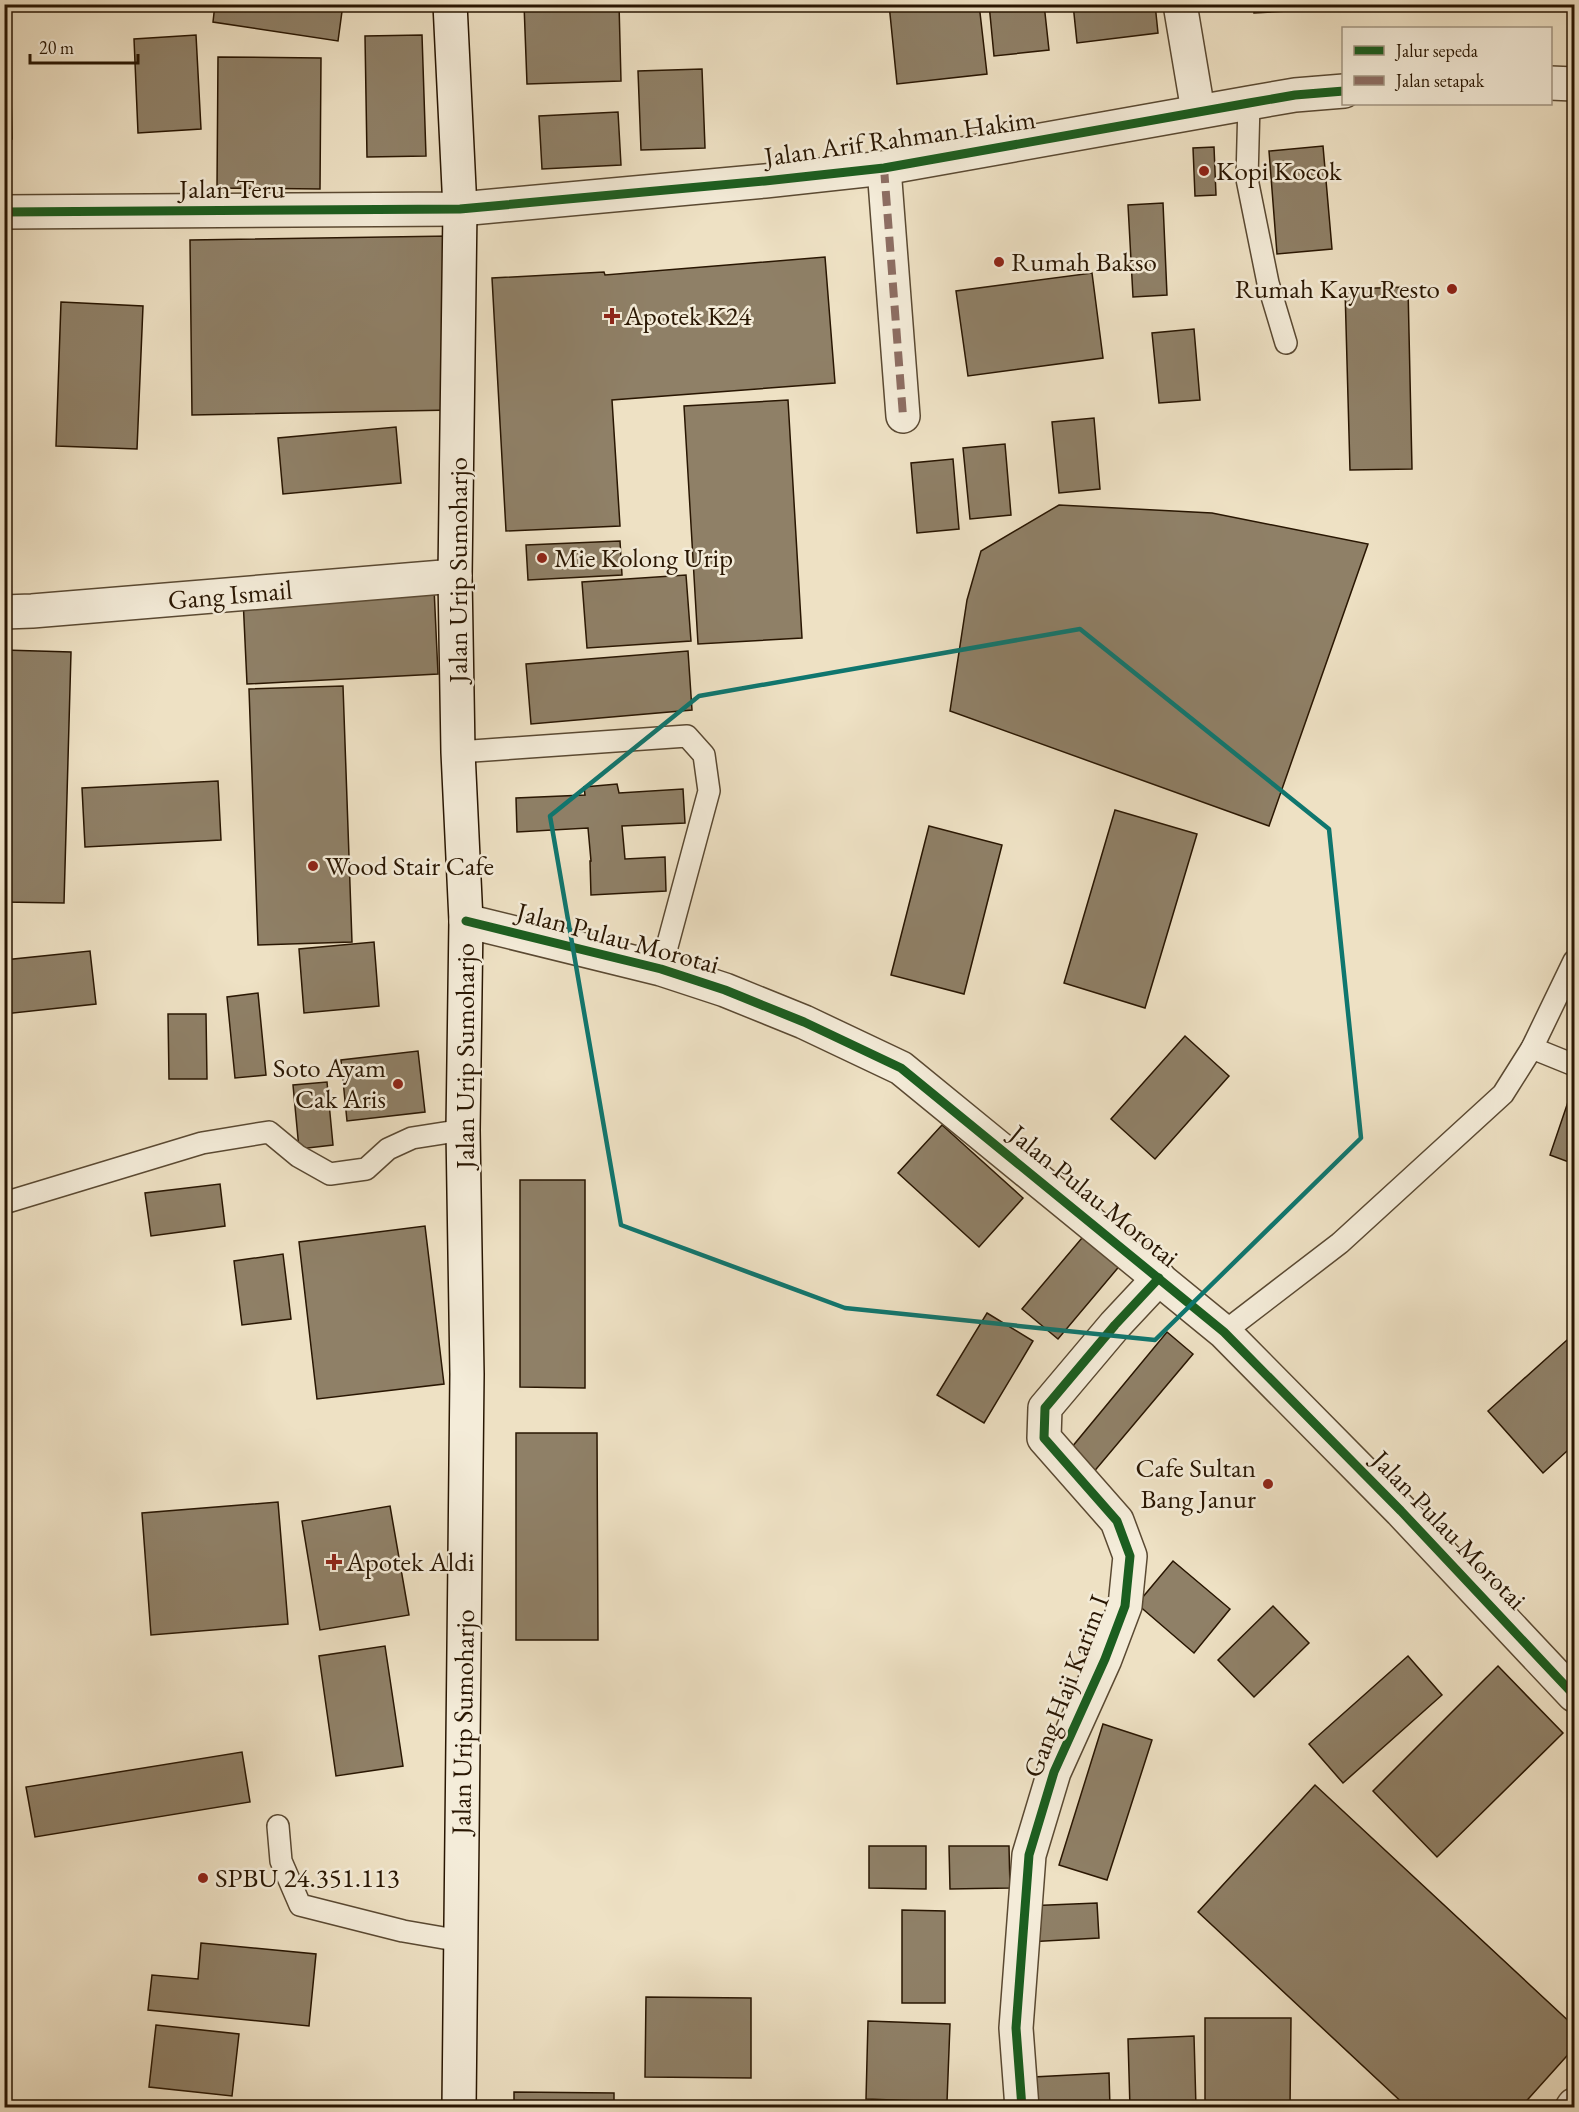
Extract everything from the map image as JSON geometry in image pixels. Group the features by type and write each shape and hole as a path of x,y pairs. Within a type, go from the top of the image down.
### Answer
{"street":[{"name":"Jalan Urip Sumoharjo","path":"450,4 460,209 456,576 458,752 466,921 463,1130 467,1374 459,2108"},
{"path":"1180,4 1198,111"},
{"path":"1552,83 1575,84"},
{"name":"Jalan Arif Rahman Hakim","path":"460,209 884,168 1198,111 1295,95 1342,91"},
{"path":"884,168 903,416"},
{"name":"Jalan Teru","path":"4,212 460,209"},
{"name":"Gang Ismail","path":"4,612 456,576"},
{"name":"Jalan Pulau Morotai","path":"466,921 661,969 725,990 804,1022 901,1068 1224,1332 1401,1511 1575,1695"},
{"name":"Gang Haji Karim I","path":"1022,2108 1016,2028 1029,1855 1054,1772 1105,1659 1125,1606 1131,1556 1117,1521 1044,1438 1045,1408 1115,1325 1159,1278"}],"lane":[{"path":"1249,103 1247,179 1268,283 1286,343"},
{"path":"458,752 687,735 704,755 709,791 661,969"},
{"path":"1224,1332 1340,1243 1503,1094 1532,1048 1575,961"},
{"path":"1532,1048 1575,1065"},
{"path":"4,1203 202,1143 269,1132 298,1156 330,1174 366,1169 388,1149 411,1138 463,1130"},
{"path":"278,1826 281,1862 300,1905 403,1931 461,1941"}],"highlighted area":[{"path":"1080,629 1329,829 1361,1138 1155,1340 845,1308 621,1225 550,816 699,696"}],"building":[{"path":"215,4 343,4 338,41 213,22"},
{"path":"524,4 619,4 621,81 527,84"},
{"path":"889,4 979,4 987,74 897,84"},
{"path":"989,4 1044,4 1049,50 994,56"},
{"path":"1073,4 1155,4 1158,33 1077,43"},
{"path":"1254,4 1361,4 1361,7 1254,13"},
{"path":"4,5 9,5 12,139 4,139"},
{"path":"196,35 201,129 138,133 134,39"},
{"path":"422,35 426,156 367,157 365,36"},
{"path":"218,57 321,58 320,189 217,188"},
{"path":"702,69 705,148 641,150 638,71"},
{"path":"618,112 621,165 542,169 539,116"},
{"path":"1323,146 1332,249 1277,254 1269,151"},
{"name":"Kopi Kocok","path":"1214,147 1216,195 1195,196 1193,148"},
{"path":"1163,203 1167,295 1133,297 1128,205"},
{"path":"451,236 453,410 192,415 190,240"},
{"path":"825,257 835,383 612,400 620,526 506,531 492,278 604,272 605,275"},
{"path":"1092,273 1103,358 968,376 956,291"},
{"path":"1408,287 1412,469 1350,470 1345,289"},
{"path":"61,302 143,306 137,449 56,446"},
{"path":"1194,329 1200,400 1159,403 1152,333"},
{"path":"788,400 802,638 698,644 684,406"},
{"path":"1094,418 1100,489 1059,493 1052,422"},
{"path":"396,427 401,483 283,494 278,438"},
{"path":"1005,444 1011,515 970,519 963,448"},
{"path":"953,459 959,529 917,533 911,463"},
{"path":"1059,505 1212,513 1368,544 1269,826 950,711 967,600 981,551"},
{"path":"620,541 622,575 528,580 526,545"},
{"path":"686,575 691,641 587,648 582,582"},
{"path":"434,588 438,674 247,684 243,598"},
{"path":"4,650 71,652 64,903 4,902"},
{"path":"688,651 692,710 531,724 526,664"},
{"path":"343,686 352,942 258,945 249,689"},
{"path":"218,781 221,840 85,847 82,788"},
{"path":"617,784 619,793 683,789 685,823 622,826 625,859 665,857 666,891 591,895 588,828 517,832 516,798 585,795 584,787"},
{"path":"1115,810 1197,834 1145,1008 1064,983"},
{"path":"929,826 1002,845 964,994 891,975"},
{"path":"374,942 379,1006 304,1013 299,949"},
{"path":"90,951 96,1004 4,1014 4,960"},
{"path":"258,993 266,1075 235,1078 227,997"},
{"path":"168,1014 206,1014 207,1079 169,1079"},
{"path":"1185,1036 1229,1076 1155,1159 1111,1119"},
{"path":"418,1051 425,1112 347,1121 341,1060"},
{"path":"327,1082 333,1145 299,1149 293,1085"},
{"path":"1570,1096 1574,1098 1574,1164 1550,1155"},
{"path":"942,1125 1023,1198 979,1247 898,1173"},
{"path":"520,1180 585,1180 585,1388 520,1387"},
{"path":"220,1184 225,1226 151,1236 145,1193"},
{"path":"425,1226 444,1384 317,1399 299,1242"},
{"path":"1087,1232 1122,1263 1058,1339 1022,1309"},
{"path":"283,1254 291,1319 242,1325 234,1261"},
{"path":"987,1313 1033,1341 984,1423 937,1395"},
{"path":"1167,1332 1193,1354 1092,1474 1067,1453"},
{"path":"1567,1340 1574,1349 1574,1460 1567,1451 1543,1473 1488,1411"},
{"path":"516,1433 597,1433 598,1640 516,1640"},
{"path":"278,1502 288,1624 151,1635 142,1513"},
{"path":"390,1506 409,1615 320,1630 302,1521"},
{"path":"1173,1561 1230,1609 1194,1653 1137,1604"},
{"path":"1273,1606 1309,1643 1254,1697 1218,1660"},
{"path":"385,1646 403,1766 336,1776 319,1656"},
{"path":"1408,1656 1442,1695 1343,1783 1309,1744"},
{"path":"1498,1666 1563,1733 1437,1857 1373,1791"},
{"path":"1103,1724 1152,1740 1107,1880 1059,1865"},
{"path":"242,1752 250,1802 35,1837 26,1787"},
{"path":"1315,1785 1574,2026 1574,2048 1520,2108 1408,2108 1198,1912"},
{"path":"869,1846 926,1846 926,1889 869,1888"},
{"path":"949,1846 1009,1846 1010,1888 950,1889"},
{"path":"1097,1903 1099,1938 1027,1942 1025,1906"},
{"path":"902,1910 945,1911 945,2003 902,2003"},
{"path":"201,1943 316,1954 309,2026 148,2010 152,1975 198,1979"},
{"path":"646,1997 751,1998 751,2078 645,2077"},
{"path":"1205,2018 1291,2018 1290,2108 1205,2108"},
{"path":"868,2021 950,2024 947,2102 866,2099"},
{"path":"156,2025 239,2034 232,2096 149,2087"},
{"path":"1194,2036 1196,2108 1130,2108 1128,2039"},
{"path":"1109,2073 1110,2108 1034,2108 1033,2077"},
{"path":"514,2092 614,2093 614,2108 514,2108"}],"marked path":[{"path":"884,168 903,416"}],"cycle path":[{"path":"4,212 460,209 884,168 1295,95 1342,91"},
{"path":"466,921 661,969 725,990 804,1022 901,1068 1224,1332 1401,1511 1574,1695"},
{"path":"1022,2108 1016,2028 1029,1855 1054,1772 1105,1659 1125,1606 1130,1556 1117,1521 1044,1438 1045,1408 1115,1325 1159,1278"}],"place":[{"name":"Kopi Kocok","path":"1204,171"},
{"name":"Rumah Bakso","path":"999,262"},
{"name":"Rumah Kayu Resto","path":"1452,289"},
{"name":"Apotek K24","path":"612,316"},
{"name":"Mie Kolong Urip","path":"542,558"},
{"name":"Wood Stair Cafe","path":"313,866"},
{"name":"Soto Ayam Cak Aris","path":"398,1084"},
{"name":"Cafe Sultan Bang Janur","path":"1268,1484"},
{"name":"Apotek Aldi","path":"334,1562"},
{"name":"SPBU 24.351.113","path":"203,1878"}]}
